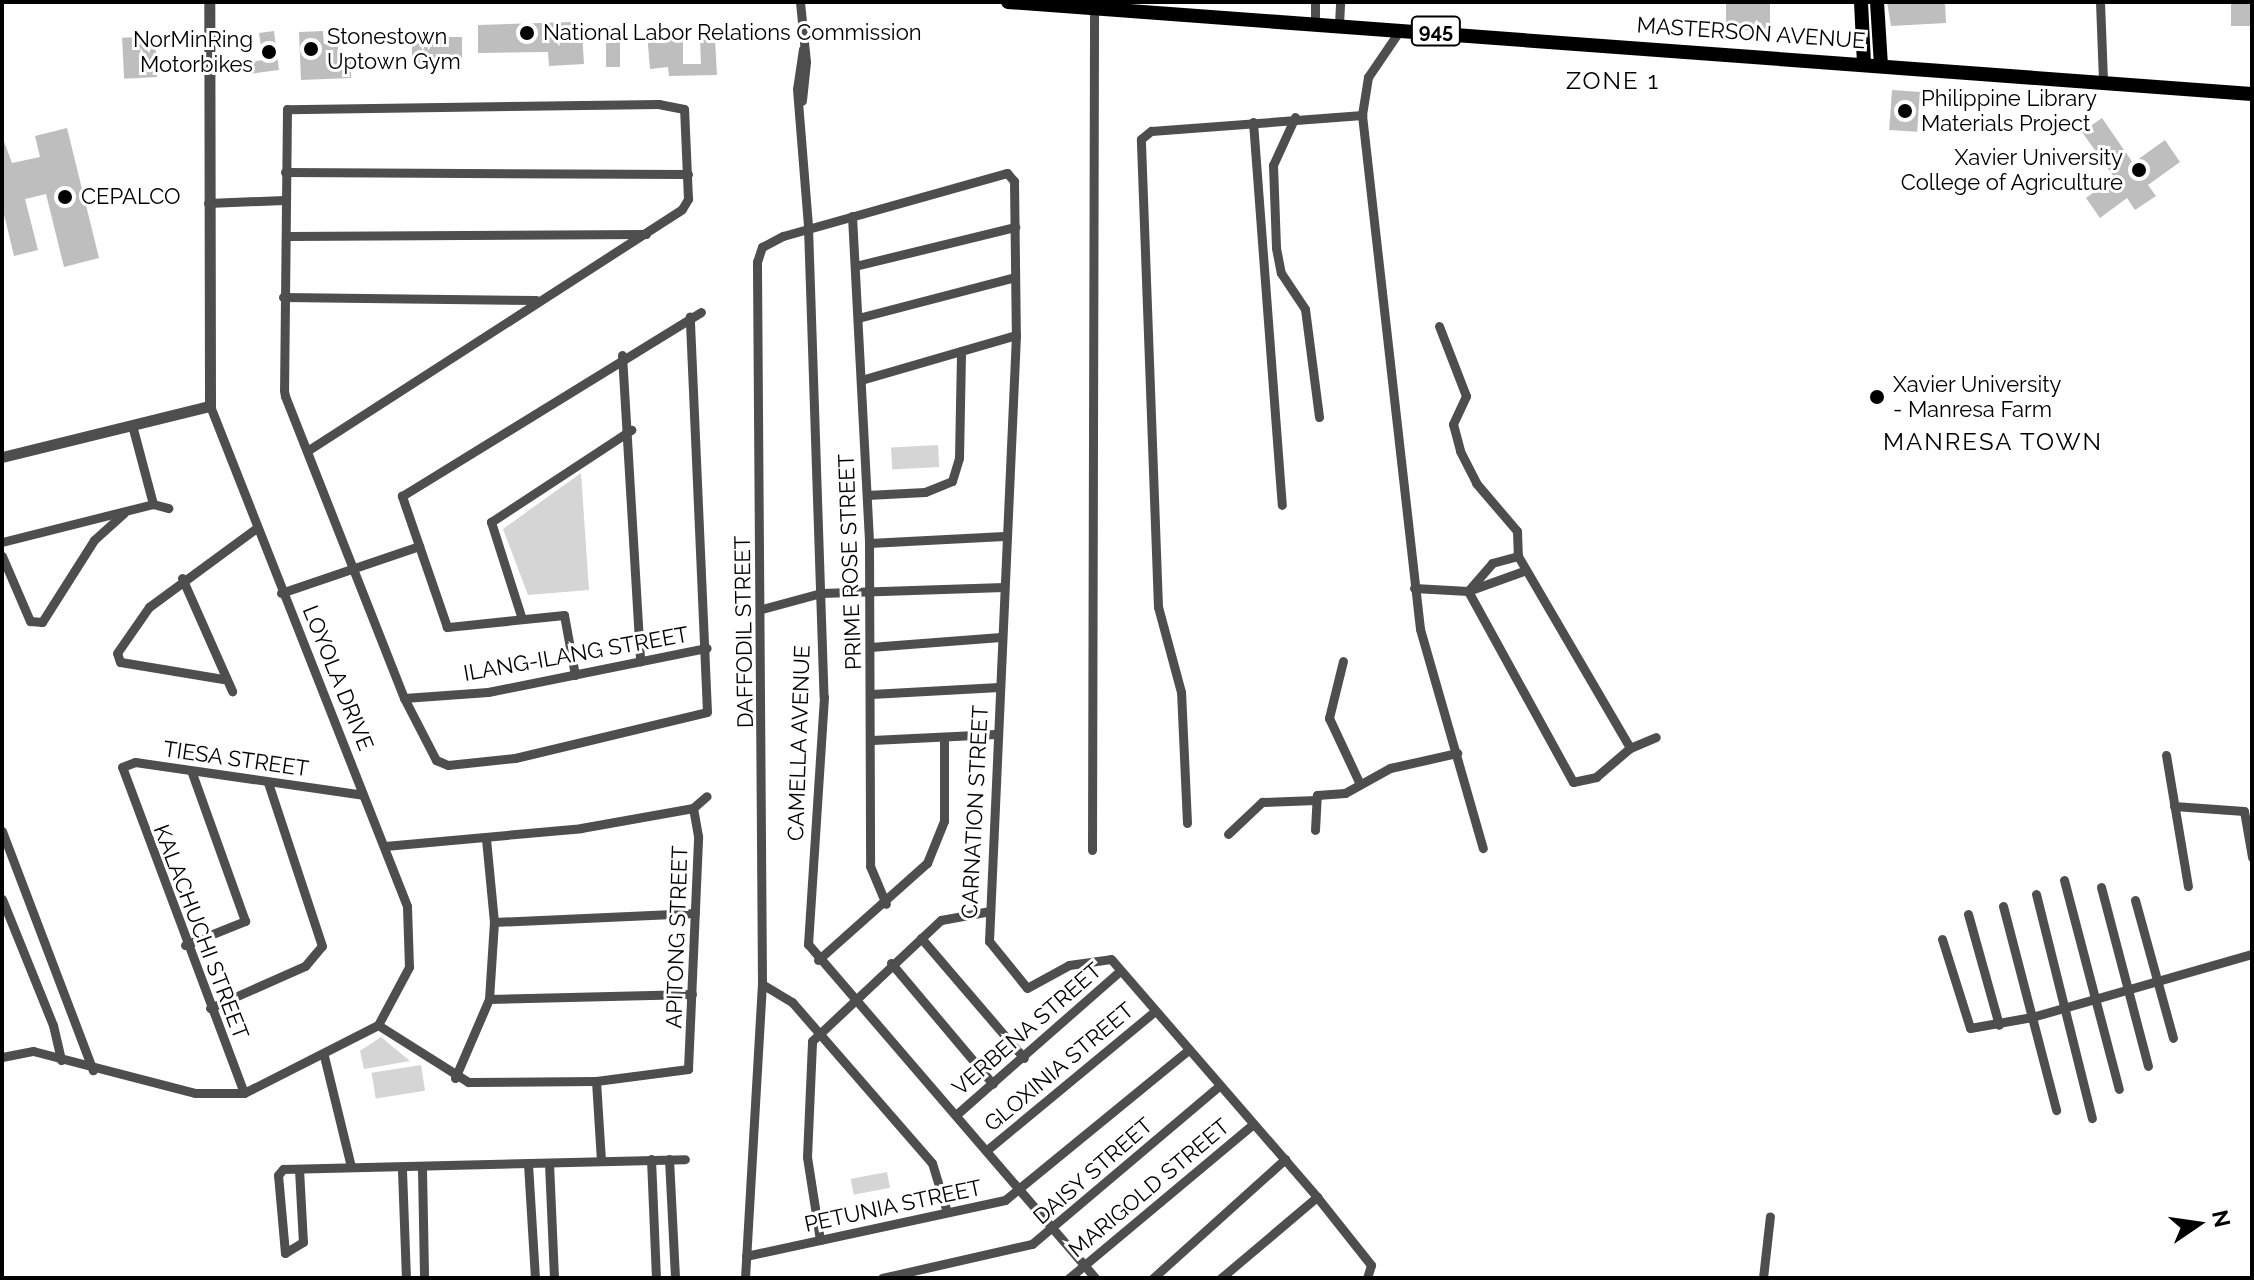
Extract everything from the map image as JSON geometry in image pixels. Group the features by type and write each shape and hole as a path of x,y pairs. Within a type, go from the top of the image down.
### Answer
{"main road":[{"name":"MASTERSON AVENUE","path":"1008,2 1401,28 2252,94"},
{"path":"1861,2 1864,63"},
{"path":"1877,2 1881,65"}],"street":[{"name":"LOYOLA DRIVE","path":"209,2 210,406 255,529 407,906 412,952 378,1025"},
{"name":"CAMELLA AVENUE","path":"800,2 803,49 797,62 808,227 824,697 807,935 818,960 957,1114 1095,1278"},
{"path":"1315,2 1315,22"},
{"path":"1339,24 1340,2"},
{"path":"2100,2 2103,81"},
{"path":"1092,850 1094,7"},
{"path":"1401,28 1368,77 1362,115 1414,588 1483,848"},
{"path":"307,451 682,209 688,174 684,109 659,104 292,106 285,112 284,393 404,698 441,763 515,758 707,712 707,648 690,316"},
{"path":"1187,823 1181,692 1158,607 1141,139 1151,131 1295,117 1362,115"},
{"path":"1295,117 1273,165 1276,248 1281,273 1305,309 1319,417"},
{"path":"1253,122 1282,505"},
{"path":"285,172 688,174"},
{"name":"DAFFODIL STREET","path":"745,1278 762,984 762,609 757,262 768,242 808,227 1011,174"},
{"name":"CARNATION STREET","path":"1011,174 1016,335 1004,536 989,941 1024,987 1100,956 1120,971"},
{"path":"208,203 284,200"},
{"name":"PRIME ROSE STREET","path":"852,216 869,543 870,866 886,904"},
{"path":"855,266 1015,227"},
{"path":"286,236 647,234"},
{"path":"858,318 1015,277"},
{"path":"283,297 538,300"},
{"path":"575,675 564,615 521,616 447,627 404,493 622,355 701,312"},
{"path":"1439,326 1466,396 1453,424 1460,451 1479,488 1495,498 1517,531 1518,556 1524,571 1630,748"},
{"path":"861,380 1016,335"},
{"path":"867,495 938,490 952,481 959,458 961,351"},
{"path":"622,355 631,430 640,661"},
{"path":"2,457 210,406"},
{"path":"132,425 153,504"},
{"path":"521,616 491,522 631,430"},
{"path":"2,542 153,504 168,508"},
{"path":"2,556 30,621 42,622 94,540 124,513"},
{"path":"223,679 120,662 117,653 149,607 182,578 255,529"},
{"path":"869,543 1004,536"},
{"path":"281,593 419,546"},
{"path":"1468,591 1492,563 1518,556"},
{"path":"1414,588 1468,591 1524,571"},
{"path":"182,578 223,679 232,691"},
{"path":"762,609 821,593 1004,587"},
{"path":"1468,591 1570,780 1596,777 1630,748 1656,737"},
{"path":"870,647 1001,637"},
{"name":"ILANG-ILANG STREET","path":"404,698 488,692 707,648"},
{"path":"1343,661 1329,718 1359,782"},
{"path":"871,694 999,687"},
{"path":"872,740 996,734"},
{"path":"818,960 919,874 939,840 944,738"},
{"path":"1228,834 1262,802 1316,800 1390,768 1457,753"},
{"path":"2166,755 2188,886"},
{"name":"TIESA STREET","path":"124,784 126,763 363,795"},
{"path":"185,945 245,921 192,773"},
{"path":"210,1008 305,966 322,946 268,783"},
{"name":"KALACHUCHI STREET","path":"124,784 244,1093"},
{"path":"385,846 486,839 693,808 707,796"},
{"path":"1315,830 1316,800"},
{"path":"2174,806 2244,811 2252,857"},
{"name":"APITONG STREET","path":"596,1081 688,1069 698,836 693,808"},
{"path":"2,831 93,1070"},
{"path":"455,1078 489,999 494,922 486,839"},
{"path":"2064,880 2119,1089"},
{"path":"2101,887 2148,1066"},
{"path":"2036,894 2092,1118"},
{"path":"2,899 53,1025 61,1060"},
{"path":"2135,900 2173,1038"},
{"path":"2003,906 2056,1110"},
{"path":"820,1240 806,1132 812,1041 852,998 952,914 990,911"},
{"path":"494,922 695,913"},
{"path":"1968,914 1999,1025"},
{"path":"921,938 1024,1058"},
{"path":"1942,939 1970,1028 2032,1017 2252,954"},
{"path":"891,963 993,1084"},
{"path":"1120,971 1251,1126 1285,1159 1317,1197 1369,1274"},
{"name":"VERBENA STREET","path":"957,1114 1120,971"},
{"path":"762,984 785,995 932,1163 947,1212"},
{"path":"489,999 692,994"},
{"name":"GLOXINIA STREET","path":"987,1150 1155,1011"},
{"path":"2,1057 33,1051 93,1070 214,1097 244,1093 324,1056 378,1025 455,1078 596,1081 601,1160"},
{"name":"PETUNIA STREET","path":"746,1256 999,1202 1019,1190 1187,1051"},
{"path":"324,1056 351,1167"},
{"name":"DAISY STREET","path":"882,1278 1011,1253 1053,1230 1219,1086"},
{"name":"MARIGOLD STREET","path":"1069,1278 1251,1126"},
{"path":"651,1159 656,1278"},
{"path":"669,1159 675,1278"},
{"path":"299,1169 303,1242 285,1253 278,1175 299,1169 351,1167 402,1170 685,1159"},
{"path":"1153,1278 1285,1159"},
{"path":"549,1163 554,1278"},
{"path":"528,1164 535,1278"},
{"path":"422,1169 424,1278"},
{"path":"402,1170 406,1278"},
{"path":"1221,1278 1317,1197"},
{"path":"1763,1278 1770,1216"}],"shaded area":[{"path":"938,445 939,467 892,469 891,447"},
{"path":"581,473 589,590 528,595 503,529"},
{"path":"381,1037 410,1061 364,1069 360,1051"},
{"path":"421,1065 425,1091 376,1099 372,1073"},
{"path":"887,1172 890,1188 854,1195 851,1179"}],"building":[{"path":"1726,2 1770,2 1770,30 1726,30"},
{"path":"1887,2 1945,2 1946,23 1891,26"},
{"path":"2231,2 2252,2 2252,26 2231,26"},
{"path":"572,22 582,32 584,64 549,66 548,52 478,53 478,25"},
{"path":"606,26 620,26 620,67 606,67"},
{"name":"NorMinRing Motorbikes","path":"274,31 279,70 249,74 248,62 263,60 259,33"},
{"path":"323,31 324,44 338,44 338,61 351,61 351,78 301,80 299,32"},
{"path":"662,31 662,37 683,38 683,64 701,64 700,40 715,39 717,75 669,76 668,67 650,69 647,33"},
{"path":"155,36 157,77 124,79 122,38"},
{"path":"412,37 462,37 462,64 412,64"},
{"name":"Philippine Library Materials Project","path":"1892,90 1920,92 1917,132 1889,130"},
{"name":"Xavier University College of Agriculture","path":"2102,118 2133,163 2165,140 2180,162 2148,185 2156,196 2135,210 2127,198 2100,218 2086,198 2114,177 2082,132"},
{"name":"CEPALCO","path":"67,128 99,258 64,267 46,194 25,199 38,250 14,256 2,206 2,136 12,163 40,157 35,136"}],"place":[{"name":"National Labor Relations Commission","path":"527,33"},
{"name":"Stonestown Uptown Gym","path":"311,49"},
{"name":"NorMinRing Motorbikes","path":"269,52"},
{"name":"Philippine Library Materials Project","path":"1905,111"},
{"name":"Xavier University College of Agriculture","path":"2139,170"},
{"name":"CEPALCO","path":"65,197"},
{"name":"Xavier University - Manresa Farm","path":"1877,397"}],"district":[{"name":"ZONE 1","path":"1613,81"},
{"name":"MANRESA TOWN","path":"1993,442"}]}
